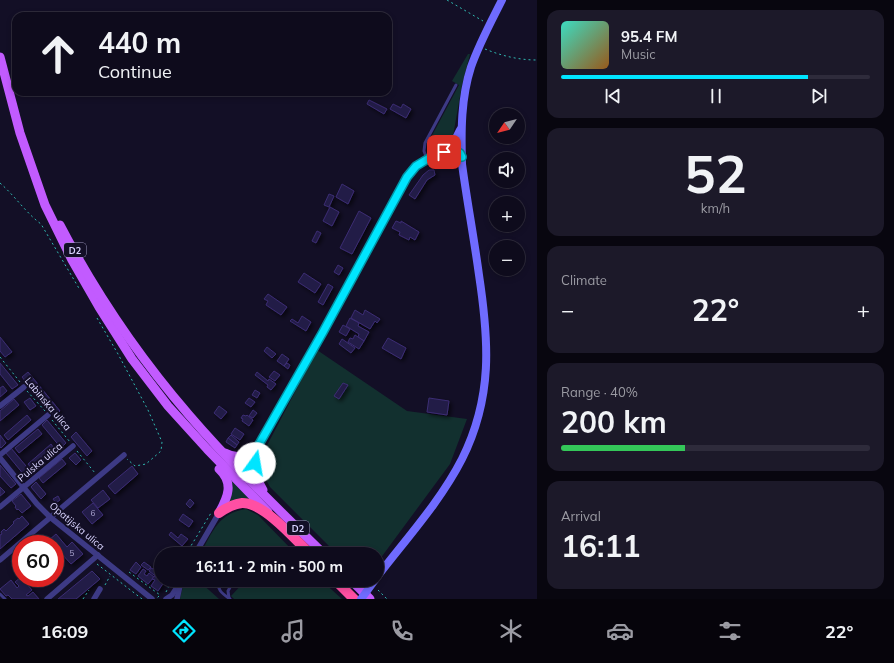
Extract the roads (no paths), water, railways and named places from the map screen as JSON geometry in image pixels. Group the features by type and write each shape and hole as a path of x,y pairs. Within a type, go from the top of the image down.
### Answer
{"highway":[{"path":"217,511 243,503 256,507 277,521"},
{"name":"D2","path":"277,521 303,547"},
{"path":"342,587 354,599"}],"main road":[{"path":"384,568 428,511 450,479 470,441 482,400 486,366 486,331 462,157 462,124 471,66 479,46 502,0"},
{"name":"D2","path":"0,57 14,115 45,205 62,242 99,307 153,388 207,449 277,521"},
{"path":"440,154 454,142 462,124"},
{"name":"D2","path":"34,172 71,244 121,326 172,395 219,449 317,547"},
{"path":"219,449 229,455 242,457 250,454 258,446"},
{"path":"258,446 255,463 257,475 262,488 272,502"},
{"path":"207,449 211,459 226,476 228,482 228,495 217,511"},
{"path":"358,587 370,599"},
{"path":"361,599 370,587"}],"street":[{"path":"258,446 323,332 407,177 416,166 426,159 454,151 460,153 462,157"},
{"path":"0,406 24,387"},
{"path":"0,457 48,416"},
{"name":"Pulska ulica","path":"0,507 73,446"},
{"path":"0,560 124,455"},
{"name":"Opatijska ulica","path":"0,457 23,487 50,517 152,599"},
{"path":"199,547 217,511"},
{"path":"47,599 98,555"},
{"path":"164,596 172,595 177,587"},
{"path":"176,599 179,587"},
{"path":"94,599 100,589"}],"lane":[{"path":"426,159 424,151 425,143 456,85"},
{"path":"218,587 222,594 230,598"},
{"path":"230,587 228,591 230,598"},
{"path":"0,594 4,599"}]}
